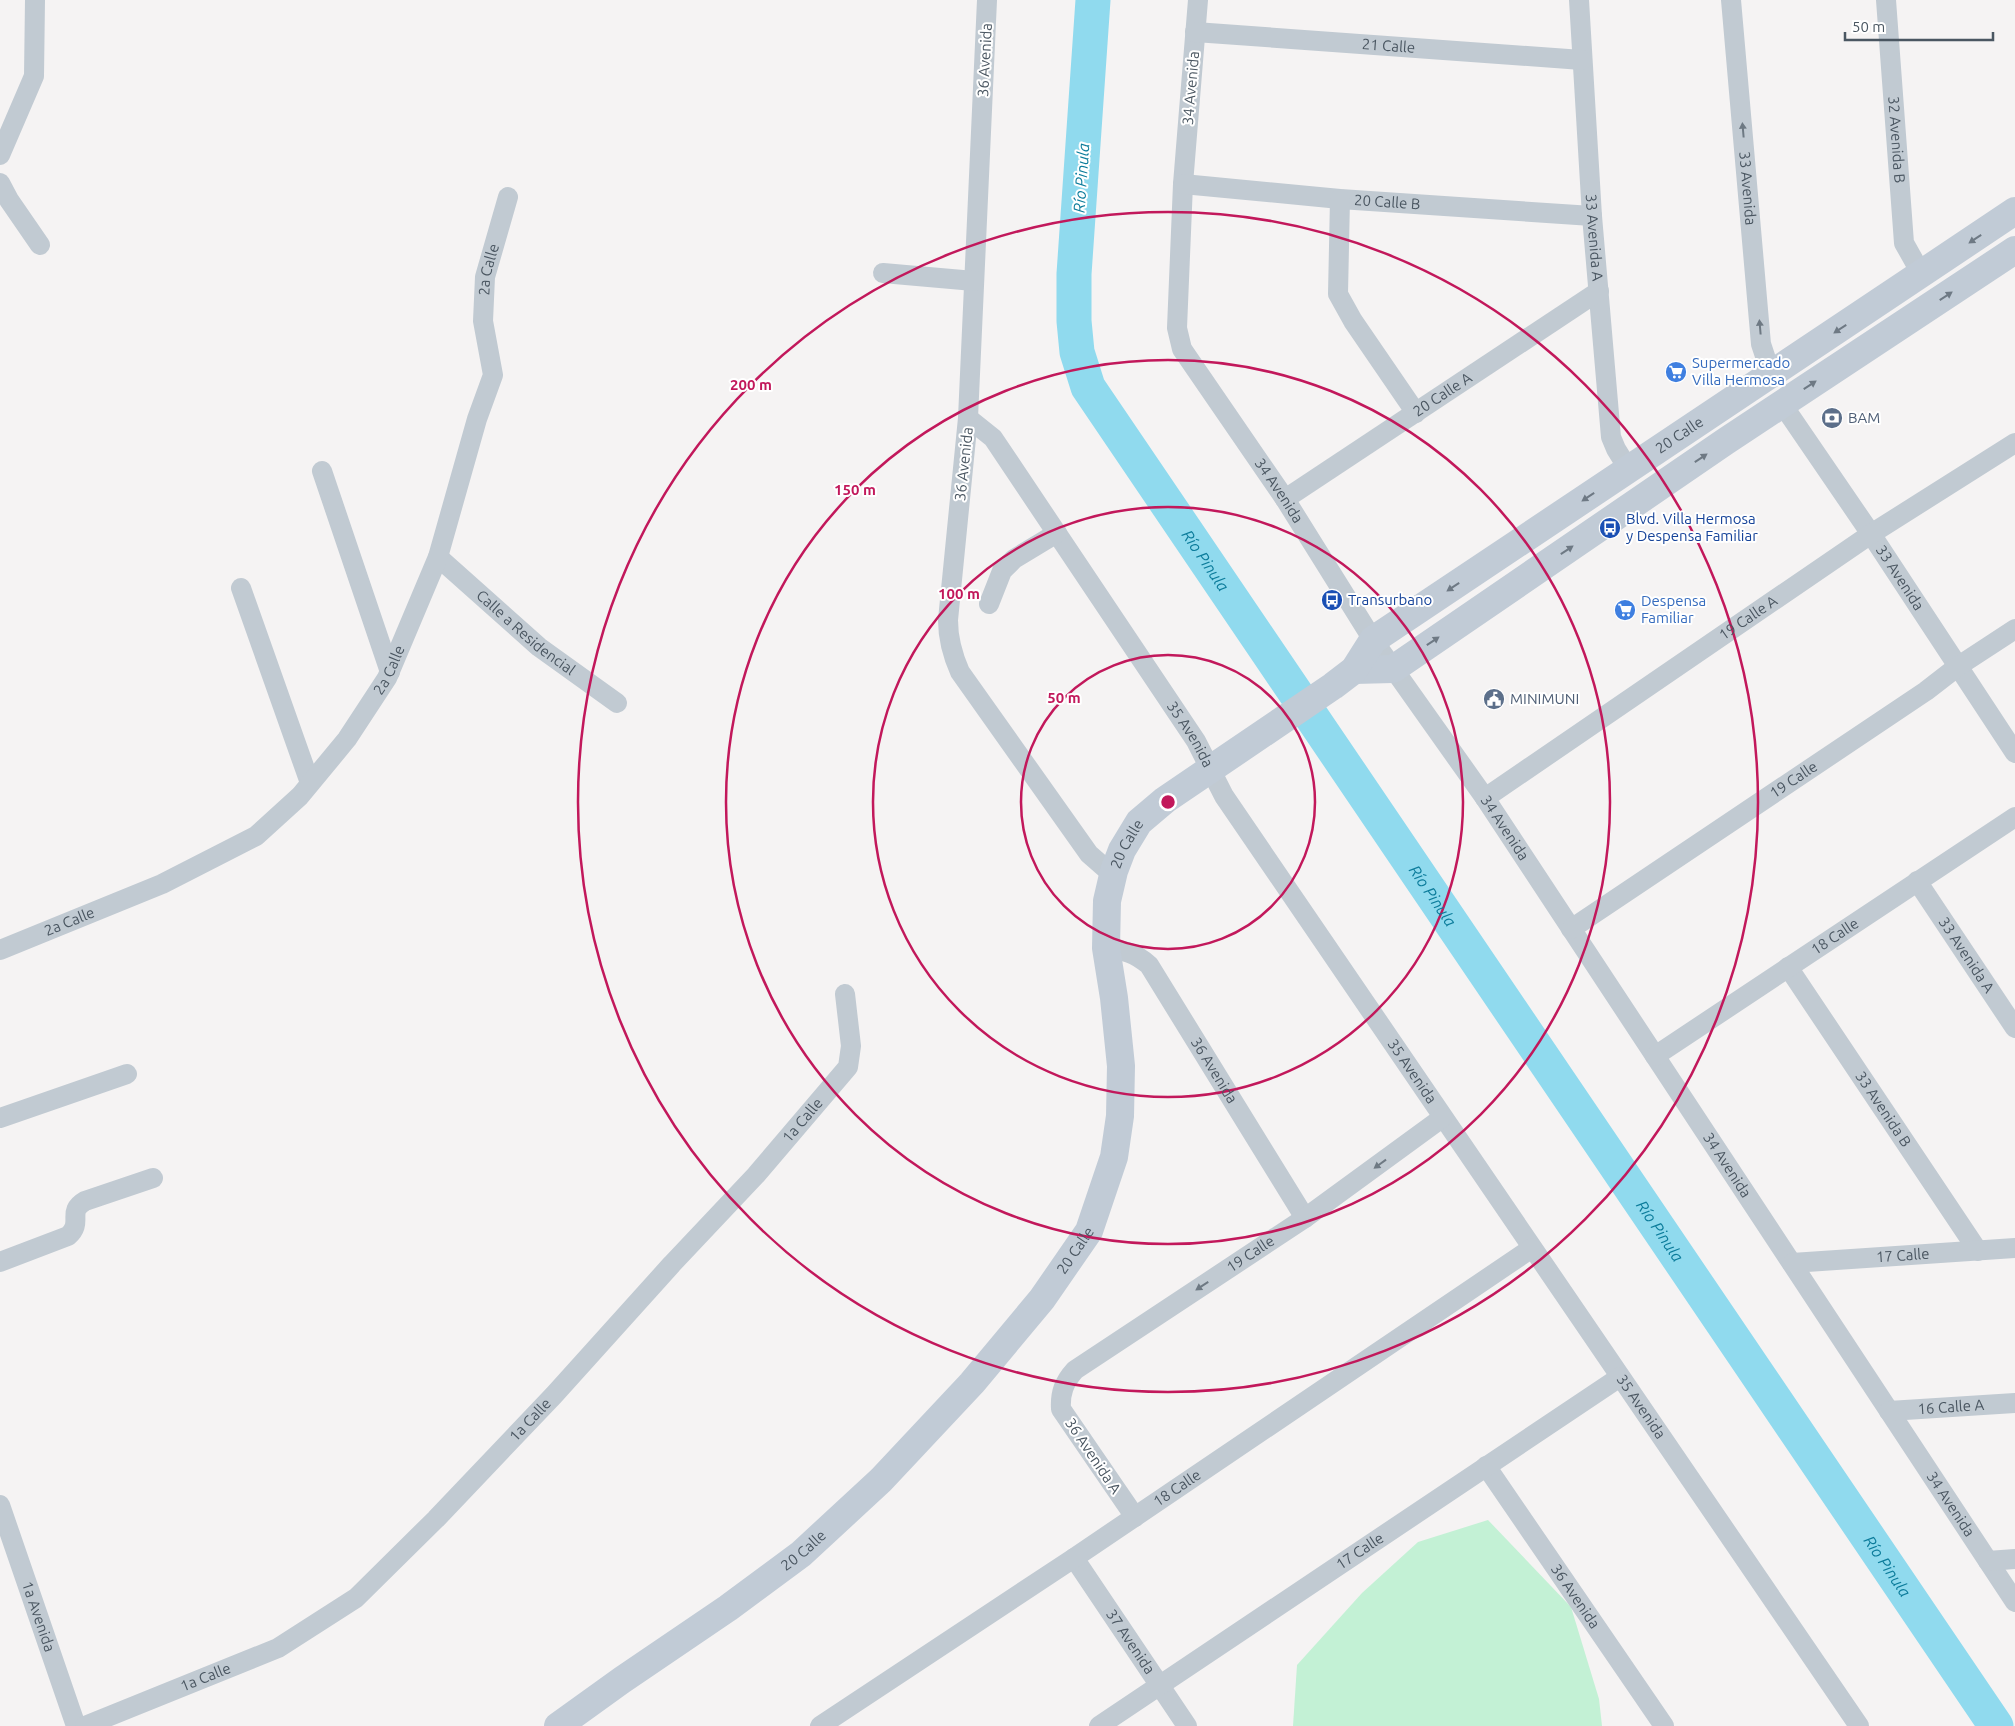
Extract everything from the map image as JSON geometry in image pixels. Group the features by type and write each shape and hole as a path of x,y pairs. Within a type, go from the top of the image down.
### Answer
{"main road":[{"name":"20 Calle","path":"558,1726 728,1608 801,1554 888,1473 972,1383 1042,1299 1089,1231 1114,1157 1120,1116 1121,1066 1114,998 1106,948 1107,901 1114,871 1122,850 1139,822 1165,800 1344,678 1373,640 1922,275 2015,211"},
{"name":"20 Calle","path":"1393,669 1726,441 2015,250"},
{"path":"1726,441 1774,393 1771,374"},
{"path":"1344,678 1393,669"}],"street":[{"path":"0,155 34,76 35,0"},
{"name":"36 Avenida","path":"988,0 968,418 948,620 948,638 952,656 960,672 1089,854 1104,868 1114,871"},
{"name":"34 Avenida","path":"1198,0 1183,184 1177,328 1182,349 1285,499 1373,640 1485,798 2015,1602"},
{"name":"33 Avenida A","path":"1579,0 1592,216 1612,437 1616,449 1629,470"},
{"name":"33 Avenida","path":"1731,0 1761,344 1771,374"},
{"name":"32 Avenida B","path":"1886,0 1904,243 1922,275"},
{"name":"21 Calle","path":"1196,32 1582,60"},
{"path":"0,183 9,200 40,245"},
{"name":"20 Calle B","path":"1183,184 1340,199 1592,216"},
{"name":"2a Calle","path":"0,950 162,884 256,836 300,796 347,739 390,672 438,557 477,419 493,375 483,321 485,277 508,197"},
{"path":"1340,199 1338,294 1353,321 1416,414"},
{"path":"883,273 974,281"},
{"name":"20 Calle A","path":"1285,499 1416,414 1599,290"},
{"name":"33 Avenida","path":"1782,404 1871,534 2015,753"},
{"name":"35 Avenida","path":"968,418 993,438 1196,742 1224,796 1442,1118 1859,1726"},
{"name":"19 Calle A","path":"1485,798 1871,534 2015,443"},
{"path":"322,471 390,672"},
{"path":"989,604 1002,572 1014,559 1057,533"},
{"name":"Calle a Residencial","path":"438,557 539,647 617,703"},
{"path":"241,588 310,783"},
{"name":"19 Calle","path":"1571,929 1926,691 1957,667 2015,629"},
{"name":"18 Calle","path":"1655,1056 2015,817"},
{"name":"33 Avenida A","path":"1917,881 2015,1028"},
{"name":"36 Avenida","path":"1106,948 1124,950 1138,955 1149,965 1305,1218"},
{"name":"33 Avenida B","path":"1788,966 1978,1251"},
{"name":"1a Calle","path":"86,1726 278,1648 356,1598 436,1519 554,1395 672,1264 756,1175 848,1067 851,1046 845,994"},
{"path":"0,1118 127,1074"},
{"name":"19 Calle","path":"1062,1392 1068,1376 1074,1370 1305,1218 1442,1118"},
{"path":"0,1262 68,1236 74,1231 76,1222 75,1210 78,1205 85,1201 153,1178"},
{"name":"18 Calle","path":"820,1726 1074,1558 1532,1248"},
{"name":"17 Calle","path":"1792,1263 2015,1248"},
{"name":"17 Calle","path":"1099,1726 1620,1377"},
{"name":"36 Avenida A","path":"1062,1392 1061,1408 1135,1517"},
{"name":"16 Calle A","path":"1889,1411 2015,1404"},
{"name":"36 Avenida","path":"1486,1466 1664,1726"},
{"name":"1a Avenida","path":"0,1505 76,1726"},
{"name":"37 Avenida","path":"1074,1558 1187,1726"},
{"path":"1988,1561 2015,1559"}],"green space":[{"path":"1488,1520 1571,1607 1599,1699 1602,1726 1293,1726 1297,1665 1362,1593 1418,1542"}],"waterway":[{"name":"Río Pinula","path":"1093,0 1074,274 1074,321 1077,352 1088,387 1996,1726"}],"place":[{"name":"Supermercado Villa Hermosa","path":"1676,372"},
{"name":"BAM","path":"1832,418"},
{"name":"Blvd. Villa Hermosa y Despensa Familiar","path":"1610,528"},
{"name":"Transurbano","path":"1332,600"},
{"name":"Despensa Familiar","path":"1625,610"},
{"name":"MINIMUNI","path":"1494,699"}]}
